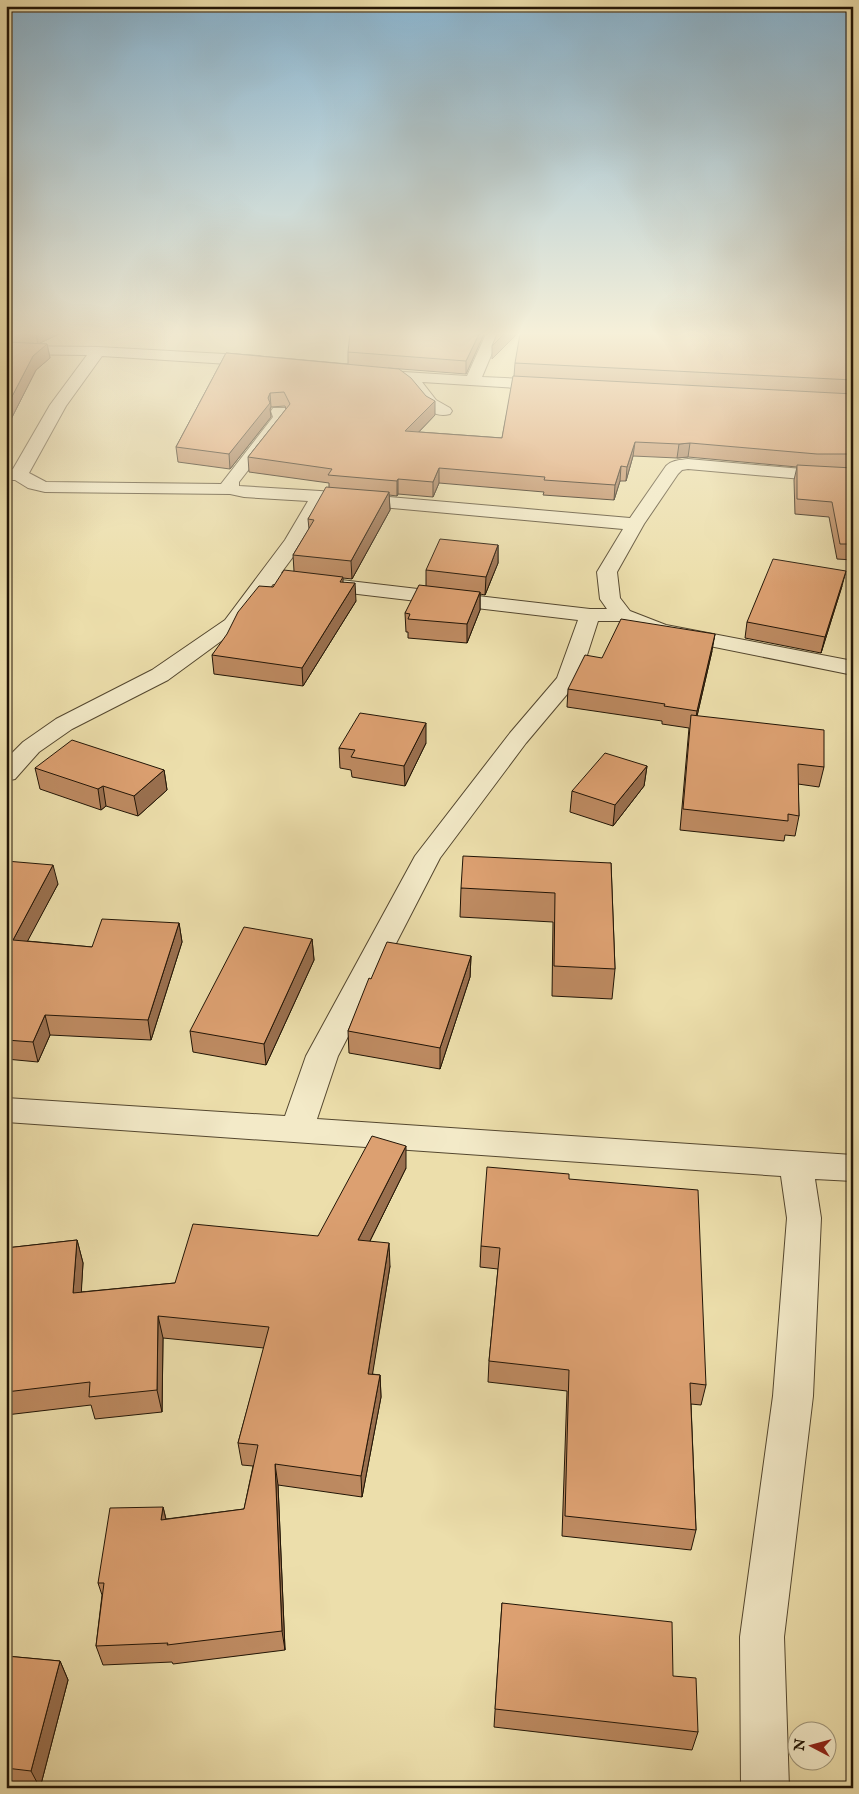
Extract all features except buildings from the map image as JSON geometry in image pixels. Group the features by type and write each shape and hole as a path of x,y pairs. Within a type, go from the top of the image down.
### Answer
{"street":[{"path":"50,418 12,475 44,487 230,489 244,492 320,496 635,524"},
{"path":"230,489 230,482 280,418"},
{"path":"623,615 610,599 607,572 635,524 676,466 688,464 814,475 853,476"},
{"path":"6,774 31,747 64,724 160,675 232,624 294,542 320,496"},
{"path":"268,577 590,616 623,615 660,630 853,668"},
{"path":"297,1130 322,1056 428,856 518,738 568,680 590,616"},
{"path":"6,1110 853,1168"},
{"path":"765,1788 762,1636 793,1396 804,1218 796,1164"}]}
